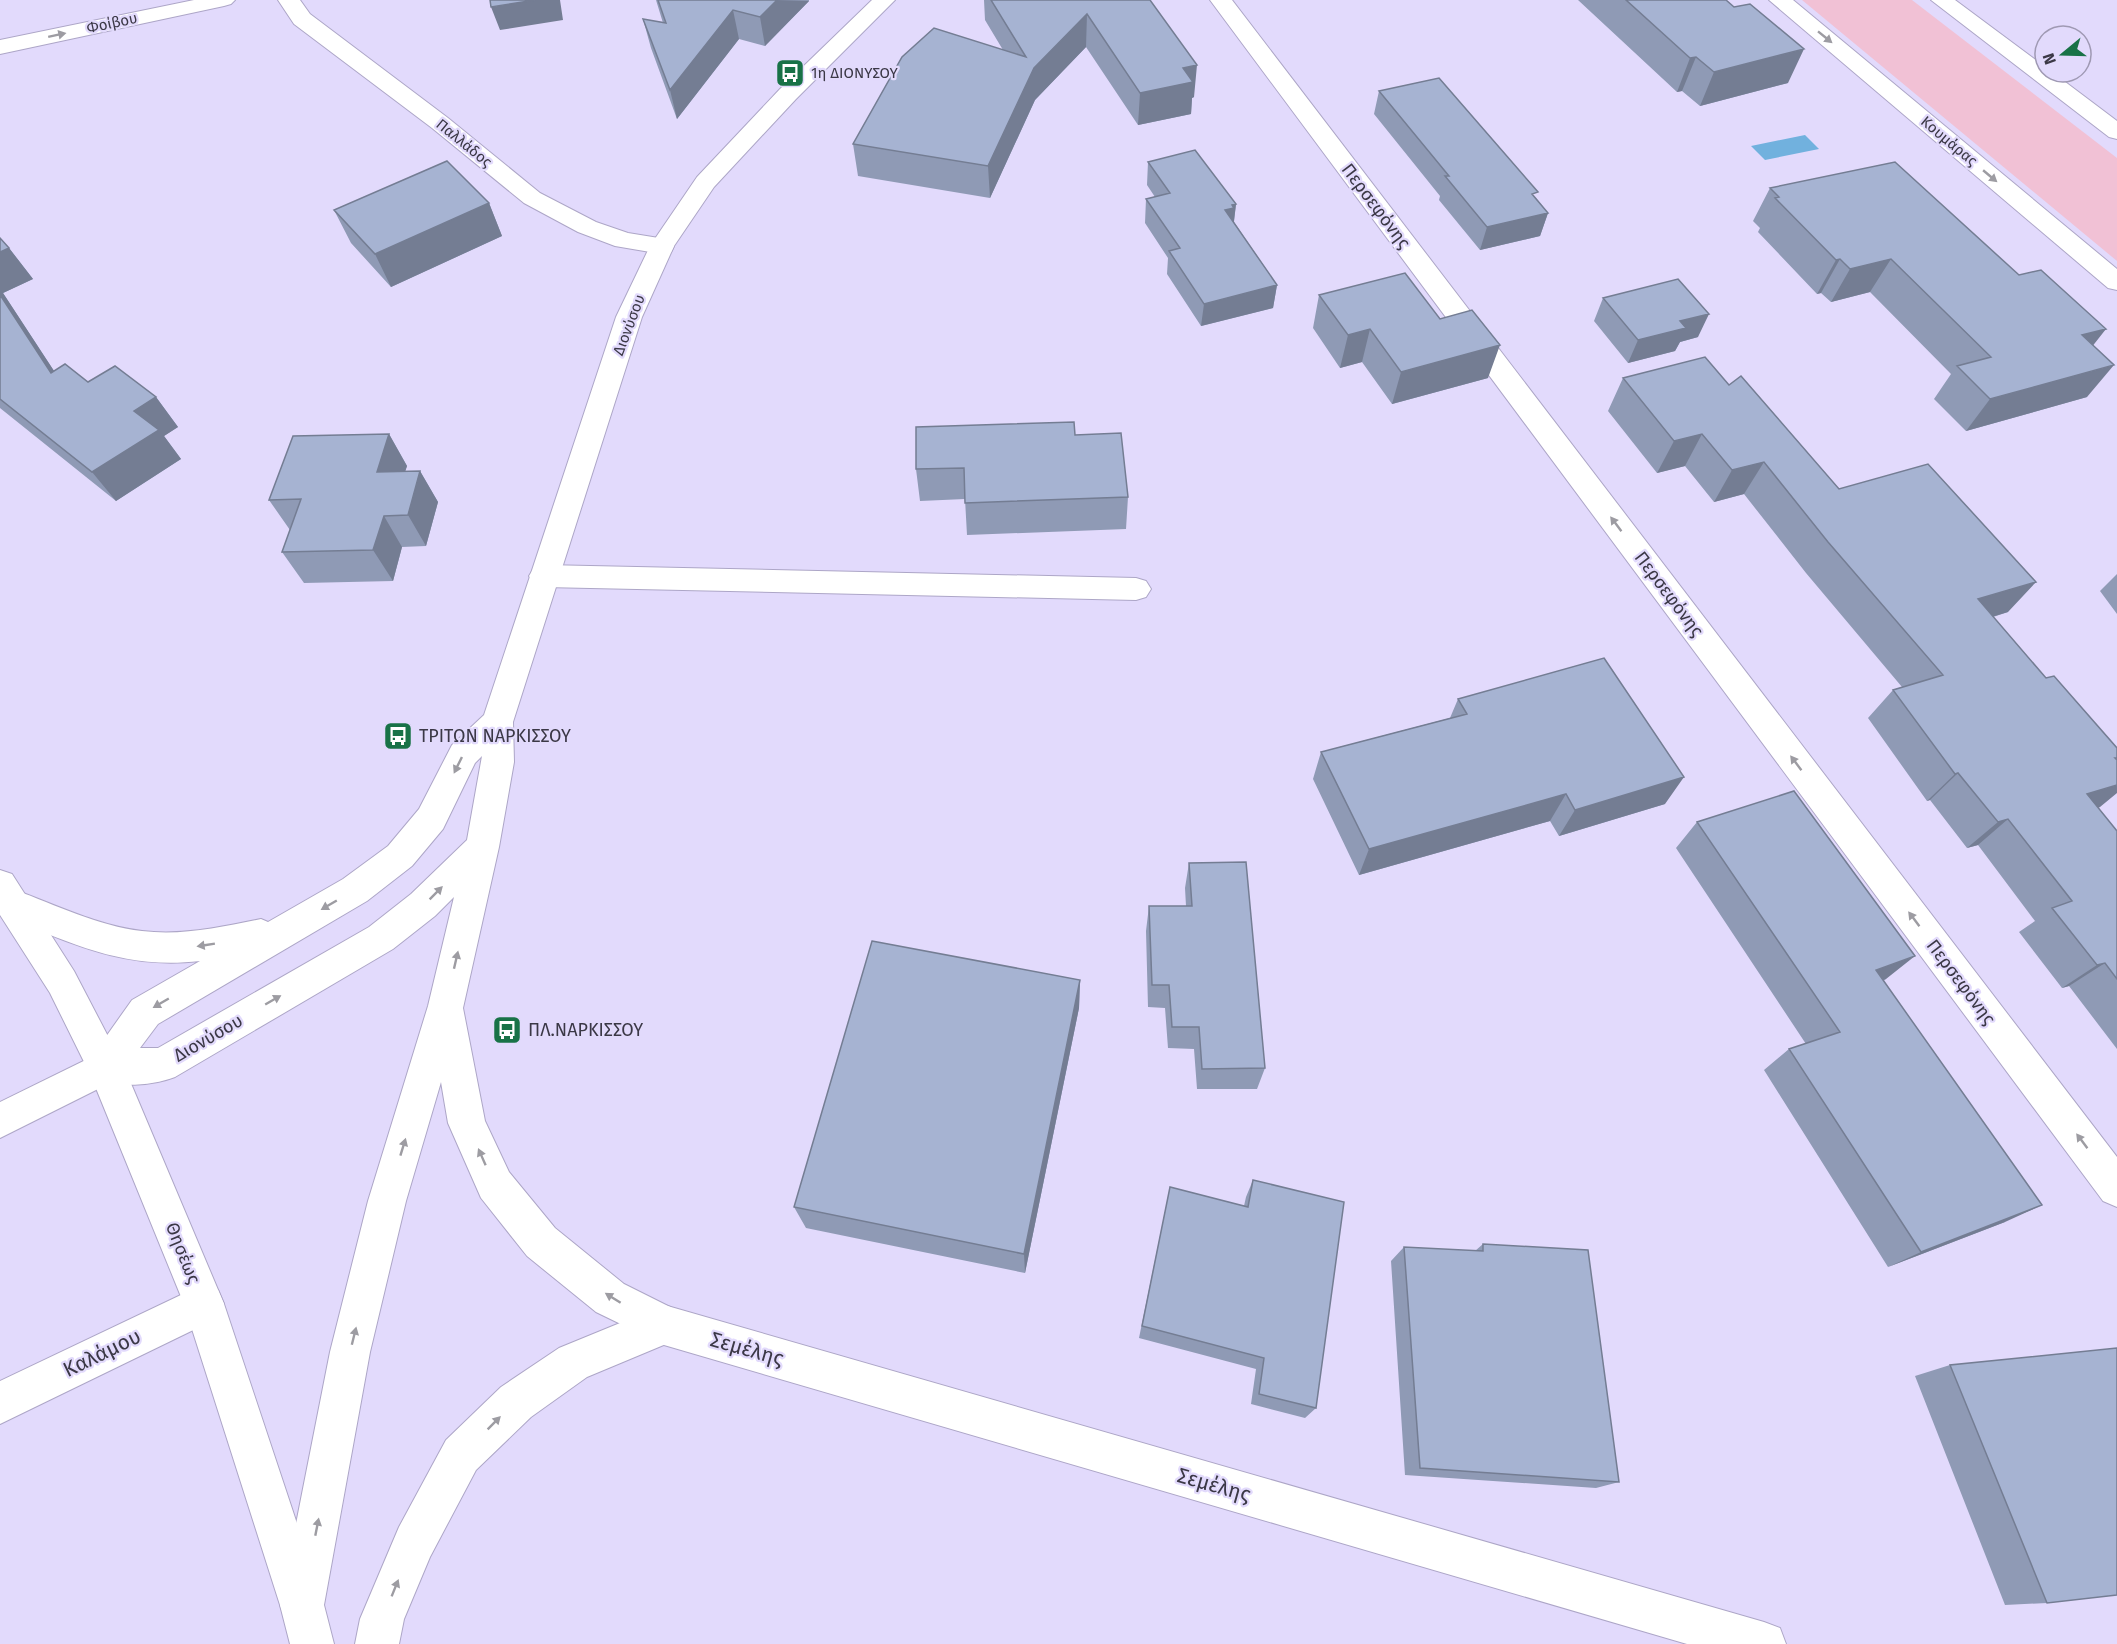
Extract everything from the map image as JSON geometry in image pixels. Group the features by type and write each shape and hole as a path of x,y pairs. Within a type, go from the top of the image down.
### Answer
{"street":[{"name":"Φοίβου","path":"0,47 224,0"},
{"name":"Παλλάδος","path":"289,0 302,19 440,123 532,198 587,227 624,240 662,246"},
{"name":"Διονύσου","path":"106,1067 162,1065 371,944 423,905 482,847 498,762 496,722 629,317 662,246 705,182 788,94 884,0"},
{"name":"Περσεφόνης","path":"1221,0 2117,1188"},
{"name":"Κουμάρας","path":"1780,0 2117,282"},
{"path":"1942,0 2117,132"},
{"path":"544,576 1136,590"},
{"name":"Διονύσου","path":"106,1067 145,1012 355,890 400,856 432,819 463,754 496,722"},
{"path":"307,1625 350,1352 387,1201 446,1006 482,847"},
{"path":"7,895 95,935 141,946 198,947 284,932"},
{"name":"Θησέως","path":"7,895 62,982 106,1067 204,1304 307,1625"},
{"name":"Σεμέλης","path":"446,1006 467,1123 495,1185 541,1242 610,1298 664,1325 1764,1644"},
{"name":"Καλάμου","path":"0,1403 204,1304"},
{"path":"377,1644 382,1618 414,1542 461,1455 516,1402 573,1362 664,1325"}],"lane":[{"path":"0,1120 106,1067"}],"shaded area":[{"path":"1802,0 1912,0 2117,158 2117,261"}],"water":[{"path":"1805,135 1819,149 1765,160 1751,146"}],"building":[{"path":"490,0 535,0 491,7"},
{"path":"658,0 777,0 760,17 733,10 670,90 643,19 666,23"},
{"path":"991,0 1150,0 1197,65 1183,68 1193,82 1140,93 1087,14 1034,68 988,166 853,144 902,57 934,28 1026,57"},
{"path":"1626,0 1726,0 1734,7 1750,4 1804,49 1714,72 1696,57 1690,58"},
{"path":"1439,78 1538,192 1532,194 1548,213 1487,227 1445,176 1449,176 1379,91"},
{"path":"1195,150 1236,204 1232,205 1234,208 1225,210 1277,285 1204,304 1169,251 1180,248 1146,199 1170,193 1148,162"},
{"path":"447,161 489,203 375,254 334,210"},
{"path":"1895,162 2019,275 2041,270 2106,329 2082,335 2114,365 1990,399 1957,366 1991,357 1891,259 1850,269 1840,259 1836,260 1775,198 1779,197 1770,188"},
{"path":"0,238 9,248 0,252"},
{"path":"1405,273 1440,319 1472,310 1500,345 1401,372 1370,329 1348,335 1319,295"},
{"path":"1678,279 1709,314 1680,321 1686,328 1638,340 1603,298"},
{"path":"0,295 51,373 65,364 88,382 115,366 156,397 134,411 159,430 92,472 0,399"},
{"path":"1705,357 1729,385 1741,376 1839,489 1928,464 2036,582 1978,599 2046,678 2054,676 2117,748 2117,758 2115,758 2117,760 2117,785 2087,794 2117,831 2117,979 2105,963 2097,965 2052,908 2072,901 2008,819 1998,822 1958,773 1955,774 1893,690 1943,675 1828,542 1764,462 1732,470 1702,434 1674,441 1623,378"},
{"path":"1074,422 1075,435 1121,433 1128,497 965,503 964,468 916,469 916,427"},
{"path":"389,434 377,472 420,471 408,515 384,516 373,550 282,552 301,499 269,500 293,436"},
{"path":"1604,658 1684,777 1575,810 1566,794 1369,849 1321,752 1467,714 1458,699"},
{"path":"1794,791 1915,956 1876,970 2042,1205 1921,1252 1789,1049 1840,1032 1697,822"},
{"path":"1246,862 1265,1068 1202,1069 1199,1027 1172,1027 1169,985 1152,985 1149,906 1192,906 1189,863"},
{"path":"872,941 1080,980 1024,1254 794,1207"},
{"path":"1253,1180 1344,1202 1316,1408 1259,1394 1264,1358 1142,1326 1170,1187 1248,1207"},
{"path":"1483,1244 1588,1250 1619,1482 1420,1468 1404,1247 1483,1251"},
{"path":"2117,1348 2117,1595 2047,1603 1950,1365"}],"place":[{"name":"1η ΔΙΟΝΥΣΟΥ","path":"790,73"},
{"name":"ΤΡΙΤΩΝ ΝΑΡΚΙΣΣΟΥ","path":"398,736"},
{"name":"ΠΛ.ΝΑΡΚΙΣΣΟΥ","path":"507,1030"}]}
